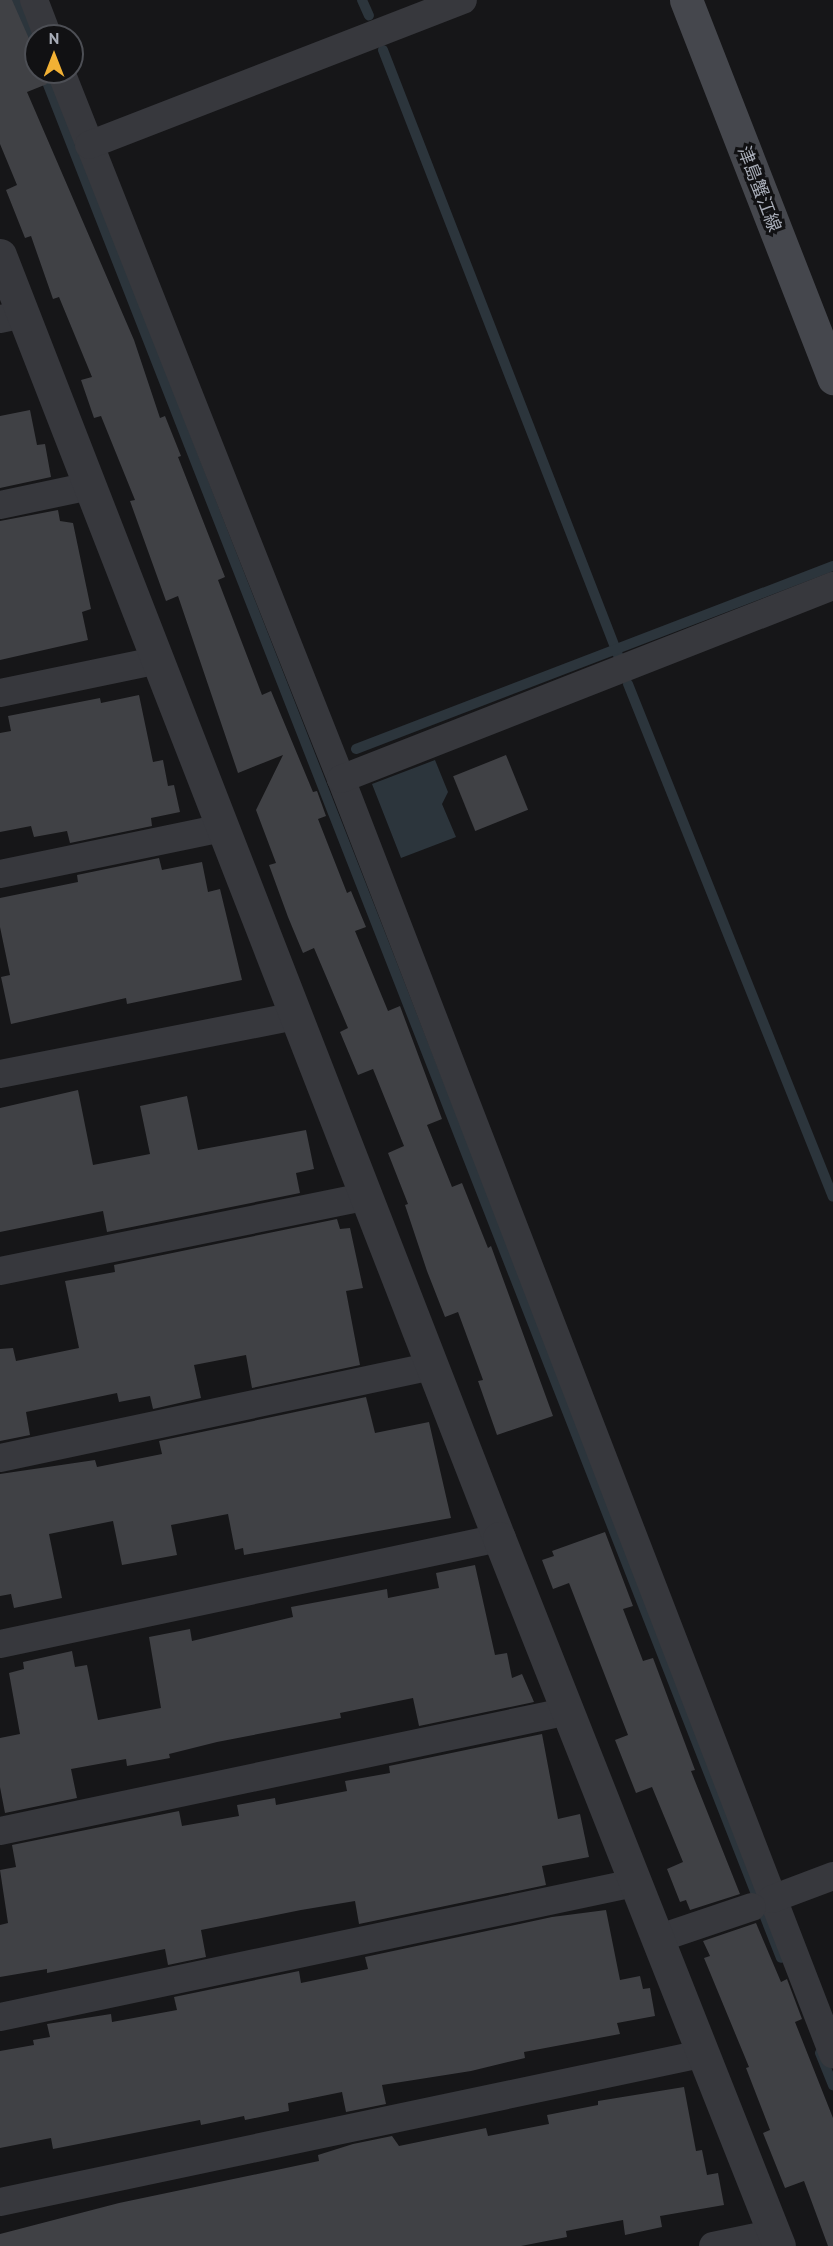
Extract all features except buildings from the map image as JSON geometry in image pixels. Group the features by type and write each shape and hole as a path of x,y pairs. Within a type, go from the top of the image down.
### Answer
{"main road":[{"name":"津島蟹江線","path":"686,0 833,378"}],"street":[{"path":"34,0 43,24"},
{"path":"89,145 463,0"},
{"path":"66,84 341,778 762,1903 833,2054"},
{"path":"0,255 11,316 90,486 634,1883 777,2240 713,2246"},
{"path":"0,505 90,486"},
{"path":"341,778 833,586"},
{"path":"0,693 159,660"},
{"path":"0,874 222,828"},
{"path":"0,1074 296,1016"},
{"path":"0,1271 368,1196"},
{"path":"0,1458 433,1366"},
{"path":"0,1644 499,1538"},
{"path":"0,1831 569,1712"},
{"path":"657,1939 833,1876"},
{"path":"0,2017 634,1883"},
{"path":"0,2202 701,2054"}],"shaded area":[{"path":"435,760 448,792 442,804 456,837 401,858 372,784"}],"waterway":[{"path":"16,0 25,24"},
{"path":"362,0 369,16"},
{"path":"383,50 618,655"},
{"path":"48,84 781,1958"},
{"path":"356,749 833,566"},
{"path":"628,684 833,1197"},
{"path":"820,2053 833,2085"}]}
